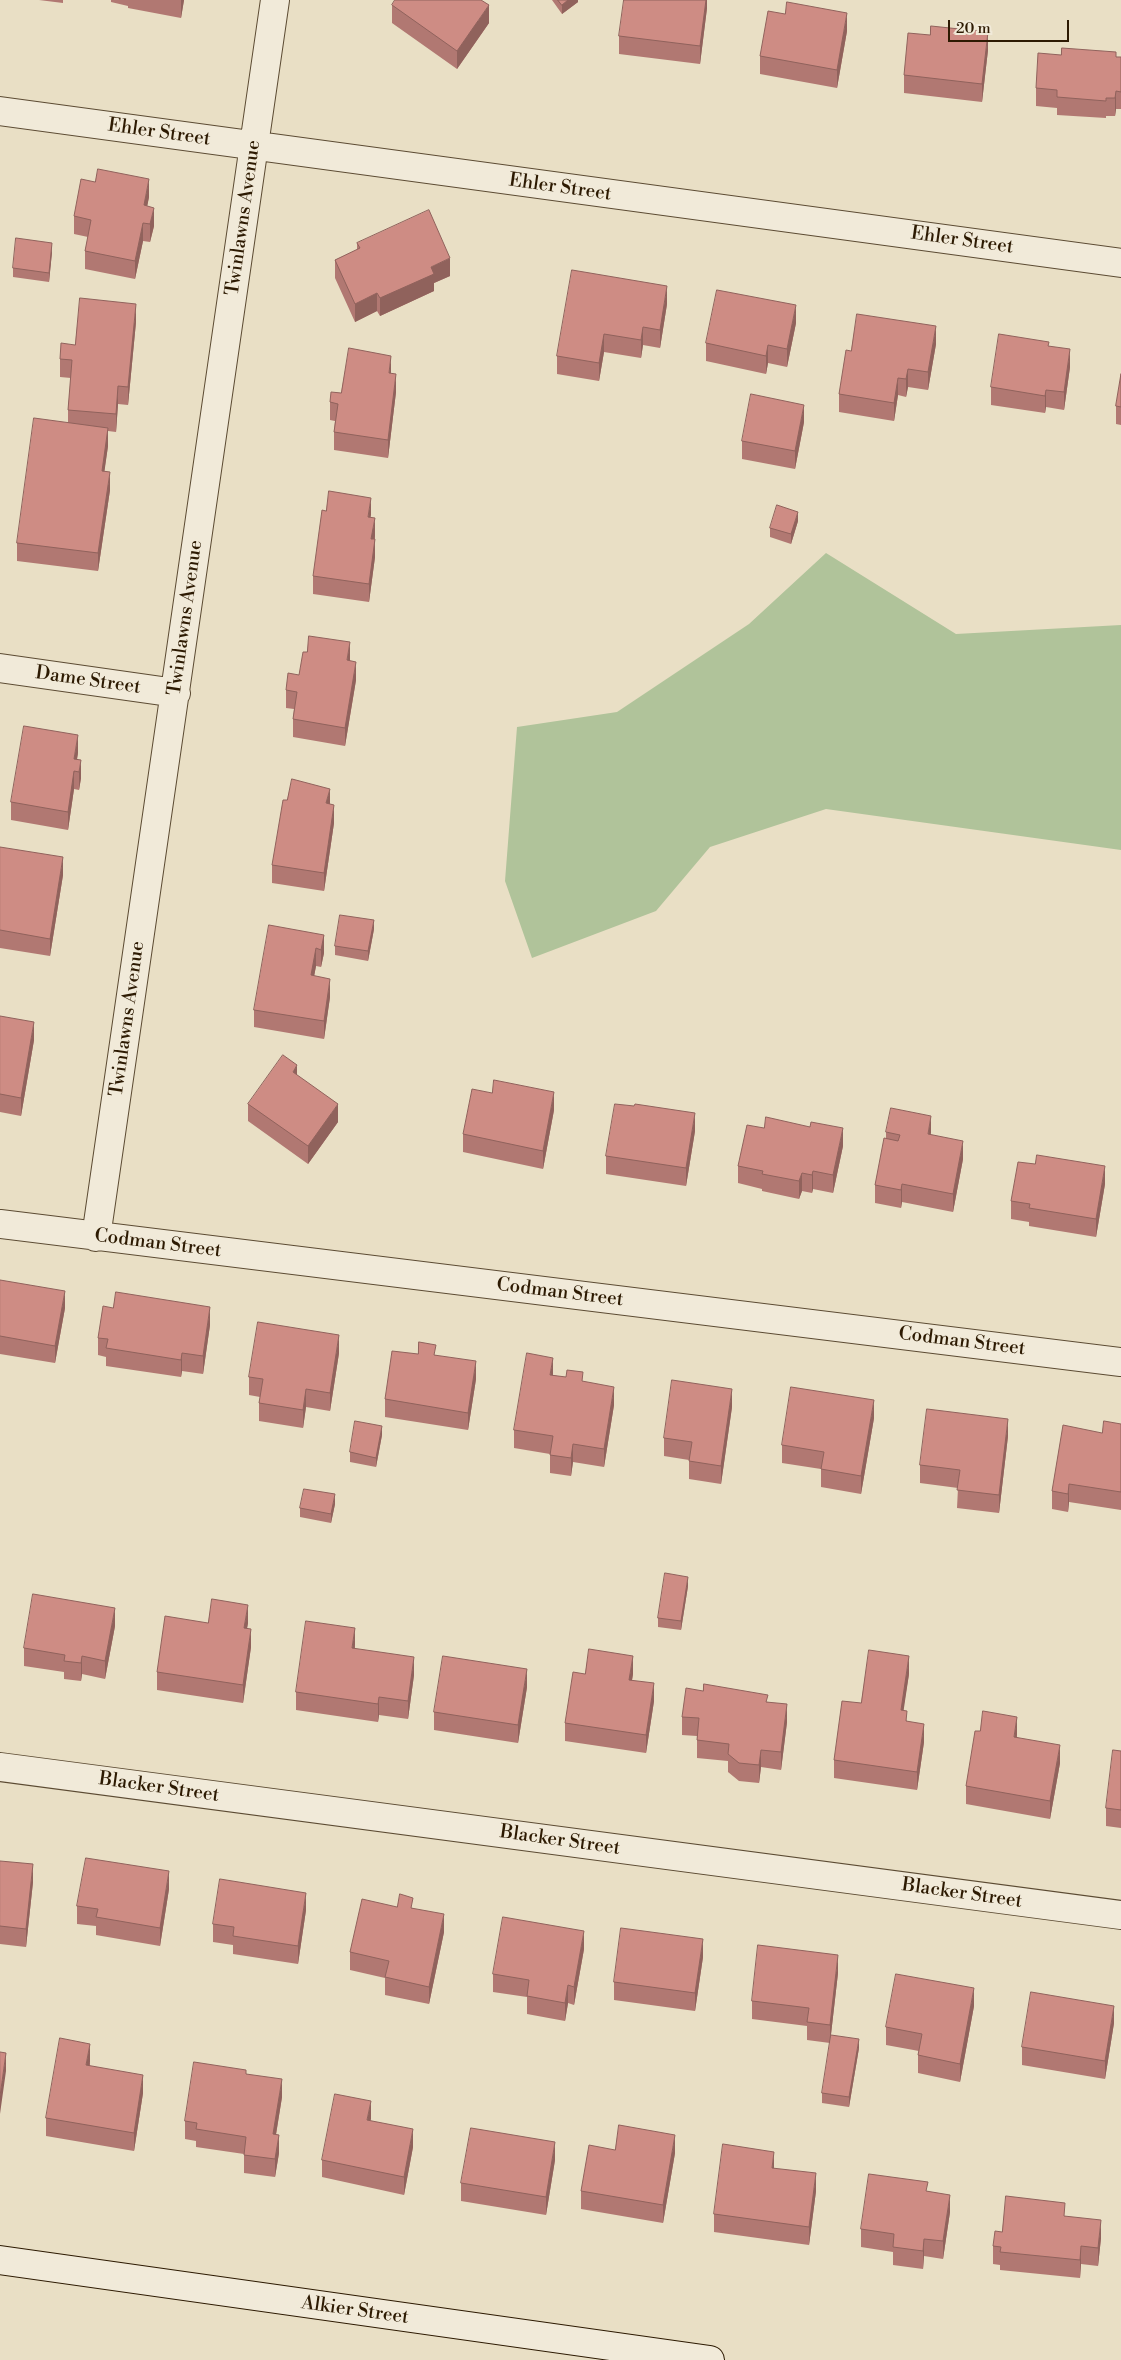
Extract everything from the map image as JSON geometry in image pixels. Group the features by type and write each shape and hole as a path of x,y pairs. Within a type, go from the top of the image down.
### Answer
{"street":[{"name":"Twinlawns Avenue","path":"96,1237 276,0"},
{"name":"Ehler Street","path":"0,111 1121,263"},
{"name":"Dame Street","path":"0,668 176,694"},
{"name":"Codman Street","path":"0,1224 1121,1362"},
{"name":"Blacker Street","path":"0,1767 1121,1915"},
{"name":"Alkier Street","path":"0,2260 710,2360"}],"green space":[{"path":"826,553 956,634 1121,625 1121,850 826,809 710,847 656,911 532,958 505,881 517,727 617,712 749,624"}],"building":[{"path":"395,0 481,0 489,5 457,51 392,5"},
{"path":"558,0 568,0 562,5"},
{"path":"624,0 706,0 700,46 619,36"},
{"path":"787,2 847,13 837,70 760,56 768,11 785,14"},
{"path":"931,26 988,32 982,84 904,75 908,33 930,35"},
{"path":"1062,48 1116,52 1116,57 1121,57 1121,92 1116,91 1115,98 1106,98 1106,101 1057,97 1057,90 1036,88 1038,53 1061,55"},
{"path":"98,169 149,179 144,205 154,208 150,224 143,223 135,261 85,251 91,220 74,216 81,179 95,182"},
{"path":"429,210 450,258 431,267 434,274 380,298 377,293 355,304 335,260 360,248 357,243"},
{"path":"16,238 52,243 49,273 13,268"},
{"path":"572,270 667,286 660,330 643,327 641,340 604,334 599,363 557,356"},
{"path":"717,290 796,305 787,349 768,345 766,356 706,343"},
{"path":"80,298 136,304 128,387 118,386 116,414 68,410 72,360 60,359 61,343 75,345"},
{"path":"857,314 936,326 928,372 908,369 906,379 898,378 894,403 839,394 846,350 851,351"},
{"path":"999,334 1049,342 1048,346 1070,349 1064,392 1046,390 1045,396 991,387"},
{"path":"349,348 391,356 389,373 396,374 388,440 334,432 338,404 330,402 331,392 341,393"},
{"path":"1121,374 1121,407 1116,406"},
{"path":"751,394 804,405 795,451 742,441"},
{"path":"34,418 108,428 102,471 110,472 98,553 17,543"},
{"path":"329,491 371,498 368,517 375,518 371,539 375,539 369,584 313,576 322,510 326,511"},
{"path":"777,505 798,512 791,534 770,528"},
{"path":"309,636 350,642 347,660 356,662 345,728 293,719 297,692 286,690 288,673 299,675 303,652 307,652"},
{"path":"24,726 78,735 74,759 81,760 79,772 74,771 68,812 11,802"},
{"path":"292,779 330,789 326,803 334,805 324,873 272,865 283,800 287,800"},
{"path":"0,847 63,857 50,939 0,930"},
{"path":"340,915 374,920 368,951 335,946"},
{"path":"269,925 324,935 321,950 316,948 311,975 330,979 324,1021 254,1010"},
{"path":"0,1016 34,1022 21,1098 0,1094"},
{"path":"283,1055 297,1065 293,1072 338,1104 308,1146 248,1104"},
{"path":"494,1080 554,1092 543,1151 463,1134 472,1089 492,1093"},
{"path":"615,1104 634,1106 635,1104 695,1113 686,1168 606,1156"},
{"path":"891,1108 931,1116 928,1134 963,1141 953,1194 902,1184 901,1190 875,1185 884,1138 898,1141 900,1135 886,1132"},
{"path":"766,1117 810,1127 811,1122 843,1128 833,1175 813,1171 812,1175 802,1173 799,1181 762,1174 763,1171 738,1166 747,1125 764,1128"},
{"path":"1037,1155 1105,1166 1096,1219 1029,1208 1030,1204 1011,1201 1018,1162 1035,1164"},
{"path":"0,1280 65,1291 55,1346 0,1336"},
{"path":"116,1292 210,1307 203,1356 182,1353 181,1360 106,1348 108,1339 98,1338 103,1306 113,1308"},
{"path":"258,1322 339,1335 330,1393 306,1389 303,1410 259,1403 263,1379 249,1377"},
{"path":"419,1342 436,1345 434,1355 476,1361 468,1413 385,1399 392,1351 418,1354"},
{"path":"527,1353 553,1358 550,1375 566,1377 567,1370 583,1372 582,1381 614,1387 604,1449 573,1444 571,1458 550,1455 553,1436 514,1430"},
{"path":"672,1380 732,1389 721,1466 689,1461 692,1442 664,1438"},
{"path":"791,1387 874,1400 861,1476 821,1469 824,1452 782,1445"},
{"path":"927,1409 1008,1419 999,1495 957,1490 960,1470 920,1465"},
{"path":"355,1421 382,1426 376,1458 350,1452"},
{"path":"1104,1421 1121,1424 1121,1492 1069,1484 1068,1494 1052,1491 1063,1425 1102,1433"},
{"path":"304,1489 335,1494 331,1514 300,1508"},
{"path":"665,1573 688,1577 681,1621 658,1618"},
{"path":"33,1594 115,1608 105,1661 82,1656 81,1663 64,1661 65,1655 24,1648"},
{"path":"212,1599 248,1605 244,1628 251,1629 243,1685 157,1672 165,1616 208,1623"},
{"path":"306,1621 355,1628 352,1648 414,1657 408,1701 379,1697 378,1704 296,1692"},
{"path":"589,1649 633,1656 629,1680 654,1683 646,1735 565,1723 573,1672 585,1674"},
{"path":"869,1650 909,1656 901,1710 907,1711 906,1721 924,1724 917,1772 834,1760 842,1701 861,1703"},
{"path":"443,1656 527,1669 518,1725 434,1712"},
{"path":"704,1684 768,1695 766,1702 787,1704 781,1752 761,1750 759,1765 739,1763 728,1754 729,1744 697,1740 699,1718 682,1717 686,1688 703,1691"},
{"path":"983,1711 1017,1717 1014,1737 1060,1745 1050,1801 966,1786 975,1731 980,1731"},
{"path":"1113,1750 1121,1751 1121,1810 1106,1808"},
{"path":"86,1858 169,1871 160,1928 96,1917 98,1909 77,1906"},
{"path":"0,1861 33,1864 26,1929 0,1926"},
{"path":"220,1879 306,1893 298,1946 233,1936 234,1927 213,1924"},
{"path":"400,1894 413,1898 411,1908 444,1914 429,1987 385,1977 389,1961 350,1952 362,1899 397,1907"},
{"path":"503,1917 584,1931 574,1987 568,1985 565,2003 527,1996 529,1980 493,1974"},
{"path":"621,1928 703,1939 695,1993 614,1982"},
{"path":"758,1945 838,1955 830,2025 807,2022 809,2008 752,2001"},
{"path":"896,1974 974,1988 960,2064 918,2055 922,2034 886,2027"},
{"path":"1031,1992 1114,2006 1105,2061 1022,2047"},
{"path":"831,2035 859,2039 849,2097 822,2093"},
{"path":"60,2038 90,2044 86,2065 143,2075 134,2133 46,2118"},
{"path":"0,2052 6,2053 0,2096"},
{"path":"194,2062 246,2070 246,2074 282,2079 273,2134 279,2135 275,2159 244,2155 246,2137 196,2129 197,2123 185,2121"},
{"path":"335,2094 371,2101 367,2120 413,2129 404,2177 322,2160"},
{"path":"619,2125 675,2135 663,2205 581,2191 589,2145 615,2150"},
{"path":"471,2128 555,2142 546,2197 461,2183"},
{"path":"723,2144 774,2152 772,2168 816,2173 809,2227 714,2214"},
{"path":"869,2174 928,2182 926,2191 950,2195 943,2241 924,2239 923,2251 893,2247 894,2234 861,2229"},
{"path":"1006,2196 1065,2203 1064,2216 1101,2220 1098,2248 1081,2246 1080,2260 1000,2252 1001,2247 993,2246 995,2231 1002,2232"}]}
